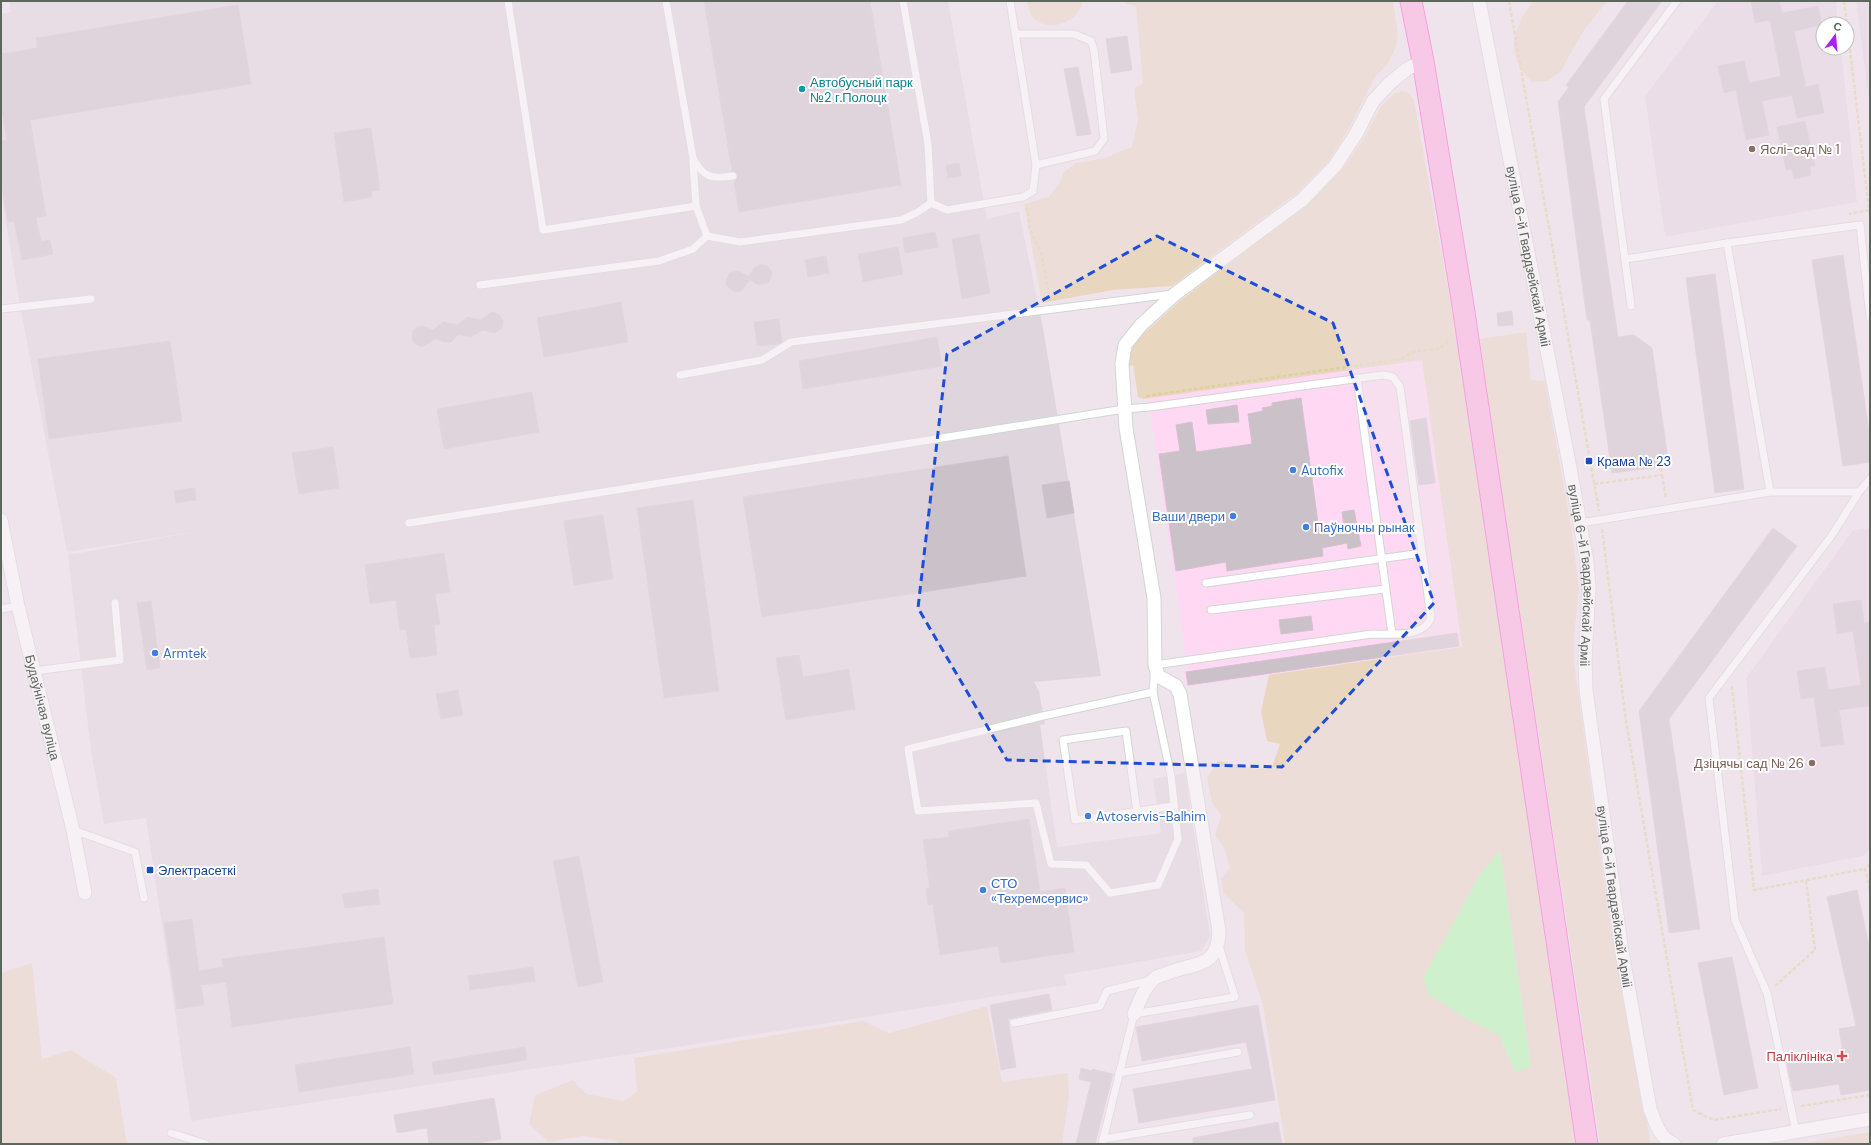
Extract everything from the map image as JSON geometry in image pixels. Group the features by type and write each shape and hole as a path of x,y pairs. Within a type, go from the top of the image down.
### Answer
{"main road":[{"path":"1411,1 1423,61 1462,299 1587,1144"}],"street":[{"name":"вуліца 6-й Гвардзейскай Арміі","path":"1479,1 1581,523 1589,588 1585,661 1586,690 1622,952 1650,1109 1656,1127 1669,1142 1674,1144"},
{"path":"1134,1014 1142,994 1154,978 1175,969 1202,963 1212,957 1219,946 1219,931 1180,694 1176,686 1158,676 1155,665 1154,598 1124,405 1122,364 1125,345 1141,325 1175,294 1302,200 1335,166 1356,134 1373,101 1390,83 1407,69 1423,61"},
{"name":"Будаўнічая вуліца","path":"1,520 18,606 73,830 85,893"},
{"path":"1723,1144 1870,1119"}],"lane":[{"path":"508,1 543,230 696,206"},
{"path":"666,1 693,158 696,206 707,236"},
{"path":"903,1 928,144 931,203"},
{"path":"931,203 947,210 1023,197 1033,191 1036,165 1010,1"},
{"path":"1631,306 1604,99 1677,1"},
{"path":"1016,34 1074,34 1091,41 1094,50 1104,139 1096,151 1036,165"},
{"path":"693,158 699,170 708,176 718,178 733,176"},
{"path":"707,236 740,242 901,220 918,212 931,203"},
{"path":"1626,259 1727,243 1860,225 1870,317"},
{"path":"480,285 659,261 693,249 707,236"},
{"path":"1727,243 1770,492"},
{"path":"680,375 762,360 791,342 1175,294"},
{"path":"1,309 91,299"},
{"path":"409,523 1124,405 1150,407 1357,378 1383,375 1393,377 1400,387 1431,618 1428,625 1420,630 1392,634 1372,634 1155,665 1153,692 1171,776 1173,806 1178,839 1158,885 1110,893 1086,865 1051,864 1036,803 918,811 908,749 1044,716 1153,692"},
{"path":"1357,378 1392,634"},
{"path":"1796,1132 1767,993 1734,920 1709,698 1832,535 1859,492 1870,479"},
{"path":"1581,523 1770,492 1859,492"},
{"path":"1206,583 1422,553"},
{"path":"1211,610 1385,589"},
{"path":"34,671 120,660 115,603"},
{"path":"1,609 18,606"},
{"path":"1138,812 1126,732 1063,740 1075,820 1138,812 1173,806"},
{"path":"73,830 135,852 144,898"},
{"path":"1219,946 1235,997 1134,1014 1102,1142 1250,1115"},
{"path":"1014,1023 1100,1006 1107,991 1154,978"},
{"path":"1119,1073 1238,1052"},
{"path":"171,1133 206,1144"}],"path":[{"path":"1509,1 1601,520 1626,721 1693,1110 1713,1120"},
{"path":"1844,1 1846,16"},
{"path":"1851,56 1870,216"},
{"path":"1023,197 1029,216 1029,226 1042,255 1052,309"},
{"path":"1846,214 1870,210"},
{"path":"1124,405 1149,394 1402,359 1411,352 1440,349 1447,344 1450,337"},
{"path":"1660,467 1668,509"},
{"path":"1594,484 1662,475"},
{"path":"1730,670 1754,890 1865,869 1870,864"},
{"path":"1865,869 1870,891"},
{"path":"1767,993 1815,950 1806,880"}],"highlighted area":[{"path":"1157,236 1333,323 1434,603 1282,767 1007,760 918,608 947,354"}],"shaded area":[{"path":"9,1 948,1 987,219 1019,211 1043,328 1101,676 1034,682 1039,691 1045,724 1040,725 1057,847 1161,833 1153,779 1185,773 1210,936 1201,951 1064,975 1067,985 632,1054 191,1121 146,818 104,824 91,751 68,555 194,532 67,552 20,306 1,193 1,14 11,12"},
{"path":"1027,1 1083,1 1074,17 1062,23 1049,25 1036,21 1029,11"},
{"path":"1125,1 1393,1 1398,34 1396,47 1389,62 1375,77 1348,130 1329,161 1297,193 1172,286 1113,290 1042,303 1024,204 1049,197 1060,182 1064,172 1076,163 1105,158 1132,147 1138,119 1134,89 1143,83 1136,6 1126,4"},
{"path":"1533,1 1607,1 1584,30 1560,72 1547,81 1532,82 1517,62 1514,52 1516,32 1520,22"},
{"name":"Яслі-сад № 1","path":"1718,1 1836,1 1837,16 1815,16 1815,56 1842,56 1857,202 1665,237 1645,96"},
{"path":"1856,1 1870,1 1870,109"},
{"path":"1402,91 1409,93 1414,100 1454,322 1503,641 1576,1144 1285,1144 1263,1005 1245,950 1244,913 1223,893 1221,879 1230,868 1224,847 1215,835 1221,816 1212,802 1207,777 1218,761 1257,769 1272,767 1280,744 1267,741 1261,712 1269,675 1462,647 1422,360 1143,399 1138,397 1133,365 1127,367 1130,349 1142,335 1181,300 1306,205 1341,171 1364,138 1381,106 1395,93","holes":["1500,850 1531,1067 1515,1072 1499,1035 1462,1016 1423,978 1479,876"]},
{"path":"1526,332 1531,380 1545,381 1571,526 1579,589 1574,637 1574,662 1609,918 1651,1144 1600,1144 1479,339"},
{"name":"Паўночны рынак","path":"1422,359 1462,647 1186,687 1184,672 1188,671 1148,398"},
{"name":"Дзіцячы сад № 26","path":"1870,528 1870,849 1863,856 1762,876 1746,678 1853,530"},
{"path":"1500,850 1531,1067 1515,1072 1499,1035 1462,1016 1429,994 1423,978 1479,876"},
{"path":"32,963 42,1059 71,1050 116,1078 127,1144 1,1144 1,973"},
{"path":"987,1006 1002,1082 1068,1073 1069,1096 1062,1144 617,1144 617,1141 583,1136 549,1142 529,1125 535,1095 573,1080 586,1094 624,1101 637,1091 634,1058 863,1021 889,1033"},
{"path":"1870,1132 1870,1144 1801,1144"}],"building":[{"name":"Автобусный парк №2 г.Полоцк","path":"704,1 870,1 901,185 739,212 734,181 738,175 732,171"},
{"path":"1628,1 1662,1 1584,107 1618,337 1634,335 1652,348 1669,466 1612,473 1590,320 1587,320 1558,102 1569,87 1566,85"},
{"path":"1751,1 1779,1 1782,13 1818,6 1820,16 1815,16 1815,26 1794,31 1806,87 1818,84 1824,113 1797,118 1792,95 1762,101 1769,135 1746,140 1736,90 1724,93 1718,66 1744,61 1749,83 1781,76 1770,20 1755,23"},
{"path":"238,5 251,84 30,120 46,216 36,218 41,242 50,240 53,254 22,260 14,221 8,222 1,179 1,141 7,140 1,105 1,54 37,48 36,38"},
{"path":"1127,36 1132,70 1111,73 1106,39"},
{"path":"1078,67 1091,134 1077,136 1064,69"},
{"path":"1805,121 1815,166 1810,166 1811,175 1794,179 1792,169 1786,170 1777,127"},
{"path":"371,128 380,190 372,191 372,197 344,202 334,133"},
{"path":"959,163 961,176 948,178 946,165"},
{"path":"935,232 938,247 905,253 903,238"},
{"path":"979,234 990,293 962,299 952,239"},
{"path":"898,247 903,274 863,282 858,254"},
{"path":"1843,255 1870,438 1870,462 1843,466 1812,260"},
{"path":"826,256 829,273 808,277 805,260"},
{"path":"761,264 767,266 772,272 768,283 758,285 750,280 742,290 737,292 733,291 727,286 726,280 730,273 738,271 749,276 754,268"},
{"path":"1715,274 1744,489 1715,493 1686,278"},
{"path":"621,302 628,342 544,357 537,318"},
{"path":"1512,311 1513,325 1498,326 1497,313"},
{"path":"492,312 498,314 503,320 502,328 495,333 483,330 470,337 459,334 451,342 444,342 435,339 422,347 415,344 412,339 413,331 417,327 423,326 433,330 443,322 457,325 467,317 480,320"},
{"path":"779,319 782,342 778,344 757,346 754,322"},
{"path":"937,337 942,366 803,389 799,361"},
{"path":"170,341 182,421 49,439 38,359"},
{"path":"532,392 539,432 444,449 437,409"},
{"path":"1301,398 1319,530 1344,525 1342,512 1354,510 1361,546 1348,549 1347,543 1322,548 1323,556 1227,571 1226,562 1176,571 1159,454 1180,451 1176,425 1192,422 1196,452 1252,444 1248,414 1263,411 1262,408 1272,406 1272,403"},
{"path":"1237,405 1239,422 1208,424 1206,410"},
{"path":"1426,418 1435,483 1419,485 1410,421"},
{"path":"333,447 339,488 299,494 292,453"},
{"path":"1008,456 1026,576 762,617 743,497"},
{"path":"1069,481 1074,513 1047,518 1042,485"},
{"path":"195,488 196,500 176,503 174,491"},
{"path":"693,500 719,691 664,698 637,508"},
{"path":"603,515 613,579 574,585 564,521"},
{"path":"1773,528 1797,546 1669,719 1700,929 1669,933 1639,711"},
{"path":"444,553 450,592 435,594 440,624 434,625 437,655 410,658 406,629 400,630 396,600 370,604 365,565"},
{"path":"1861,600 1864,623 1870,622 1870,706 1839,710 1844,744 1821,747 1814,697 1801,699 1797,671 1825,667 1828,690 1861,685 1853,631 1837,634 1833,604"},
{"path":"151,601 160,668 147,670 137,603"},
{"path":"1311,616 1313,630 1281,634 1279,620"},
{"path":"1457,633 1459,646 1188,685 1186,672"},
{"path":"799,655 803,677 849,669 855,709 786,720 776,658"},
{"path":"458,690 463,715 441,719 436,694"},
{"name":"СТО «Техремсервис»","path":"1029,819 1040,892 1065,888 1074,952 1001,963 998,946 940,955 933,904 928,905 926,888 930,888 923,840 949,837 948,831"},
{"path":"579,856 603,982 578,987 553,861"},
{"path":"378,889 380,904 345,908 342,894"},
{"path":"1857,890 1870,950 1870,1090 1841,1095 1839,1084 1793,1091 1786,1061 1843,1052 1839,1029 1856,1026 1827,897"},
{"path":"192,919 199,971 223,967 222,959 384,937 393,1004 232,1027 226,982 201,985 204,1005 177,1009 164,923"},
{"path":"1732,957 1758,1088 1724,1095 1698,963"},
{"path":"533,967 535,981 470,990 468,976"},
{"path":"1049,994 1052,1010 1008,1019 1016,1067 1001,1070 990,1005"},
{"path":"1258,1005 1275,1100 1139,1123 1133,1089 1252,1069 1246,1042 1142,1061 1136,1027"},
{"path":"410,1047 414,1074 299,1092 295,1065"},
{"path":"525,1047 527,1060 434,1075 432,1062"},
{"path":"1081,1068 1113,1074 1095,1144 1076,1144 1091,1082 1079,1079"},
{"path":"494,1098 501,1139 472,1144 429,1144 427,1128 397,1133 394,1115"},
{"path":"1278,1122 1282,1144 1193,1144 1193,1138"}],"place":[{"name":"Автобусный парк №2 г.Полоцк","path":"802,89"},
{"name":"Яслі-сад № 1","path":"1752,149"},
{"name":"Крама № 23","path":"1589,461"},
{"name":"Autofix","path":"1293,470"},
{"name":"Ваши двери","path":"1233,516"},
{"name":"Паўночны рынак","path":"1306,527"},
{"name":"Armtek","path":"155,653"},
{"name":"Дзіцячы сад № 26","path":"1812,763"},
{"name":"Avtoservis-Balhim","path":"1088,816"},
{"name":"Электрасеткі","path":"150,870"},
{"name":"СТО «Техремсервис»","path":"983,890"},
{"name":"Паліклініка","path":"1842,1056"}]}
